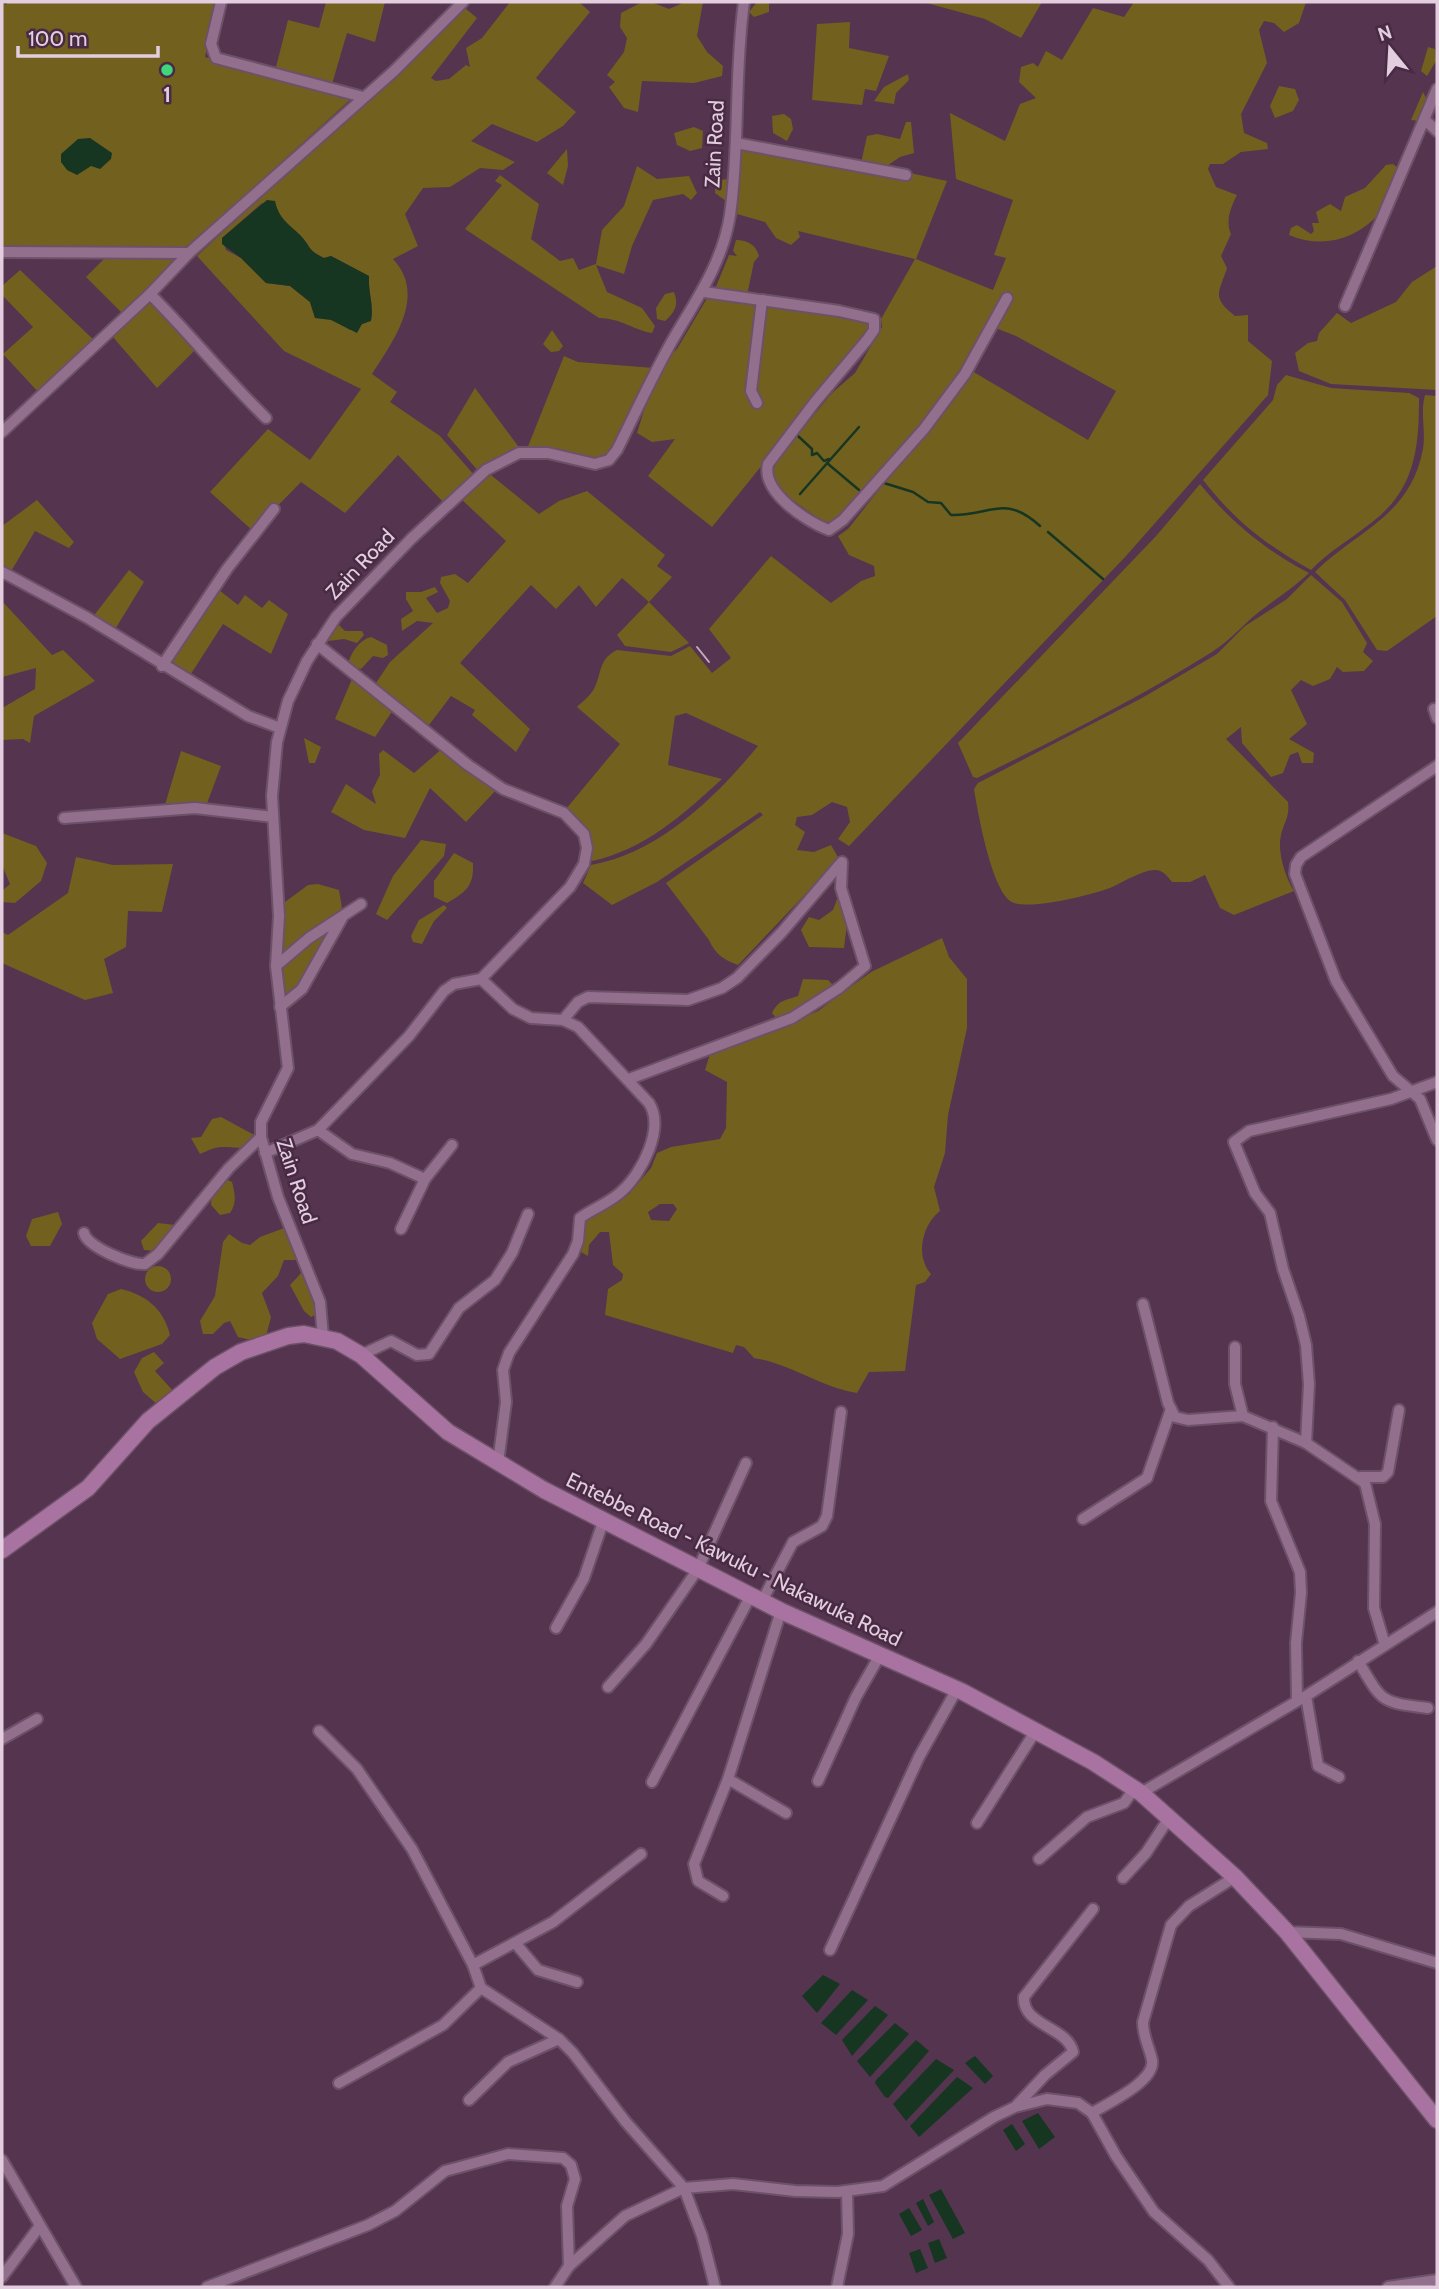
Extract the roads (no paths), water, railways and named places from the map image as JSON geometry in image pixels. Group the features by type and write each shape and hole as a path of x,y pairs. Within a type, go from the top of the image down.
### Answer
{"main road":[{"name":"Entebbe Road - Kawuku - Nakawuka Road","path":"2,1550 88,1488 148,1421 215,1367 268,1340 303,1334 323,1337 361,1355 430,1419 498,1463 603,1522 781,1611 957,1689 1093,1762 1137,1791 1235,1877 1287,1932 1437,2120"}],"street":[{"path":"221,2 211,44 216,58 363,97"},
{"path":"2,432 150,294 189,253 363,97 460,2"},
{"name":"Zain Road","path":"323,1337 320,1302 278,1197 261,1138 261,1122 288,1068 276,967 278,916 272,776 280,728 298,680 317,644 342,611 411,539 497,463 519,453 533,452 596,464 609,460 617,450 675,336 704,292 730,215 744,2"},
{"path":"1345,306 1437,89"},
{"path":"1425,120 1437,131"},
{"path":"736,143 906,175"},
{"path":"2,252 189,253"},
{"path":"704,292 849,312 874,319 876,325 867,340 815,402 768,464 766,472 771,485 799,513 830,530 843,520 935,415 965,374 1007,298"},
{"path":"150,294 193,339 212,365 266,418"},
{"path":"757,403 751,391 762,300"},
{"path":"162,666 227,569 274,509"},
{"path":"2,572 86,617 162,666 248,716 280,728"},
{"path":"265,1153 318,1130 383,1064 444,991 466,980 481,979 570,887 584,864 587,848 584,834 564,813 503,789 468,765 317,644"},
{"path":"1437,766 1301,857 1296,865 1304,902 1336,981 1394,1076 1425,1107 1437,1140"},
{"path":"64,818 195,808 273,817"},
{"path":"562,1020 578,1002 588,997 688,1000 722,988 737,978 782,932 842,862 841,888 864,966 829,995 792,1018 629,1079"},
{"path":"276,967 309,938 361,904"},
{"path":"280,1007 302,989 342,918"},
{"path":"481,979 513,1009 538,1020 562,1020 578,1027 629,1079 656,1114 656,1127 635,1178 620,1194 580,1218 578,1241 573,1254 509,1353 503,1370 506,1402 498,1463"},
{"path":"1306,1443 1309,1384 1299,1316 1283,1269 1270,1213 1255,1193 1234,1142 1248,1131 1413,1093 1437,1082"},
{"path":"318,1130 352,1154 390,1163 425,1179"},
{"path":"84,1234 94,1247 131,1262 145,1264 158,1254 229,1168 261,1138"},
{"path":"401,1229 425,1179 452,1145"},
{"path":"361,1355 391,1341 417,1355 429,1354 459,1308 495,1280 512,1253 528,1214"},
{"path":"1143,1304 1175,1417 1188,1420 1242,1416 1306,1443 1361,1477 1383,1477 1388,1472 1399,1410"},
{"path":"1236,1347 1235,1384 1242,1416"},
{"path":"1083,1519 1147,1478 1171,1409"},
{"path":"652,1782 756,1598 793,1542 821,1526 827,1516 841,1412"},
{"path":"1273,1427 1271,1501 1300,1572 1301,1698 1318,1766 1339,1777"},
{"path":"608,1687 646,1644 698,1569 746,1463"},
{"path":"1361,1477 1370,1498 1375,1524 1374,1608 1385,1645"},
{"path":"556,1628 584,1578 603,1522"},
{"path":"723,1896 698,1881 694,1869 728,1779 781,1611"},
{"path":"1039,1859 1087,1817 1124,1803 1137,1791 1182,1771 1437,1612"},
{"path":"818,1781 856,1697 880,1655"},
{"path":"1358,1661 1381,1698 1389,1703 1428,1707"},
{"path":"830,1950 919,1758 957,1689"},
{"path":"2,1740 37,1719"},
{"path":"319,1731 357,1769 412,1849 473,1965 481,1988 559,2039 684,2188 715,2287"},
{"path":"978,1823 1035,1732"},
{"path":"728,1779 786,1813"},
{"path":"1124,1878 1146,1853 1169,1818"},
{"path":"473,1965 516,1944 571,1910 641,1854"},
{"path":"1092,2113 1135,2087 1151,2073 1153,2063 1143,2033 1143,2022 1171,1925 1189,1906 1235,1877"},
{"path":"1016,2107 1045,2076 1073,2052 1064,2038 1028,2013 1023,2005 1024,1997 1093,1909"},
{"path":"1287,1932 1341,1934 1437,1963"},
{"path":"516,1944 538,1970 577,1982"},
{"path":"339,2083 443,2025 481,1988"},
{"path":"470,2101 508,2062 559,2039"},
{"path":"555,2287 569,2266 625,2216 684,2188 733,2184 795,2191 847,2191 883,2186 994,2117 1039,2100 1061,2099 1084,2106 1092,2113 1116,2156 1154,2212 1208,2260 1229,2287"},
{"path":"207,2287 368,2225 395,2211 445,2171 508,2154 556,2157 571,2165 574,2188 567,2212 569,2266"},
{"path":"2,2160 76,2287"},
{"path":"836,2287 847,2247 847,2191"},
{"path":"2,2277 39,2227"},
{"path":"1388,2287 1437,2280"}],"waterway":[{"path":"2,2 6,3"},
{"path":"800,494 859,427"},
{"path":"798,436 812,449 812,455 817,453 824,461 829,459"},
{"path":"827,463 859,490"},
{"path":"884,483 913,492 928,502 941,503 951,515 1006,508 1016,510 1040,526"},
{"path":"1048,532 1103,579"}],"tram line":[{"path":"697,647 709,662"}],"place":[{"name":"1","path":"167,70"}]}
